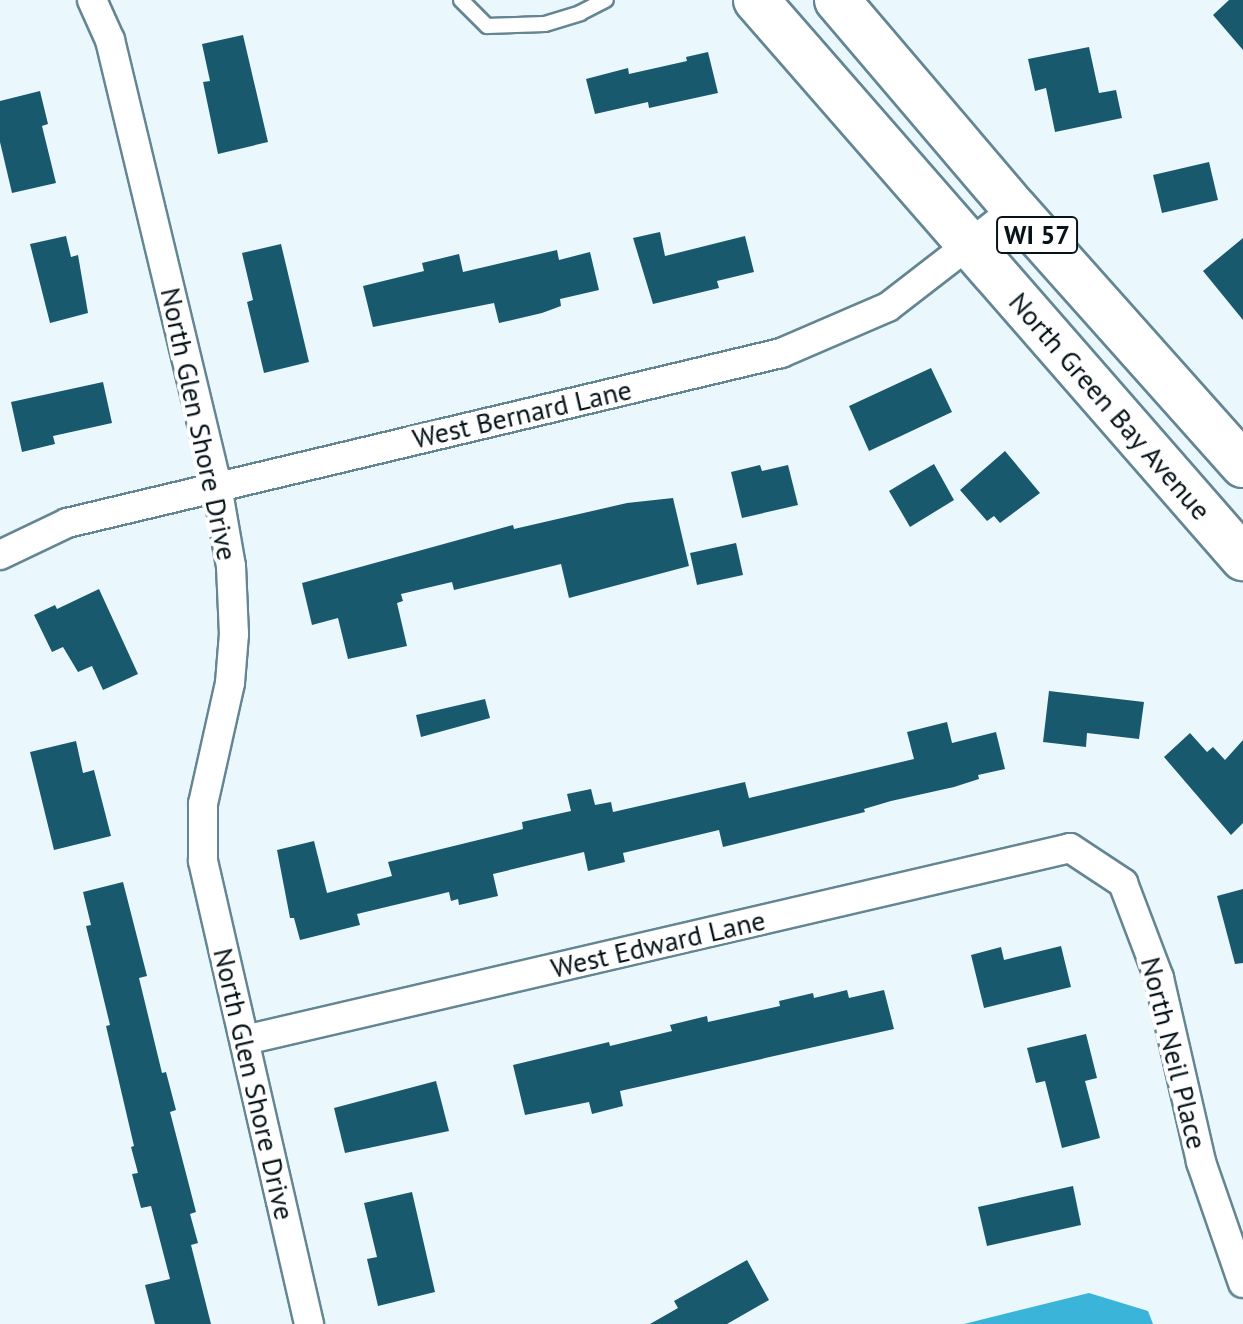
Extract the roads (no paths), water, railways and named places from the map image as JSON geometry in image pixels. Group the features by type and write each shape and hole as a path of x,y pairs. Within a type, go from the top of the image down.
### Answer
{"main road":[{"name":"North Green Bay Avenue","path":"756,0 1243,558"},
{"name":"North Green Bay Avenue","path":"837,0 1015,209 1243,465"}],"street":[{"name":"North Glen Shore Drive","path":"92,0 110,40 217,486 231,566 234,634 230,683 203,804 203,861 309,1324"},
{"name":"West Bernard Lane","path":"0,555 67,523 781,353 888,307 1015,209"},
{"name":"West Edward Lane","path":"245,1040 1070,848"},
{"name":"North Neil Place","path":"1070,848 1123,883 1159,978 1201,1162 1243,1283"}],"lane":[{"path":"461,0 487,26 545,24 580,13 606,0"}],"water":[{"path":"1089,1293 1148,1311 1153,1324 964,1324"}]}
